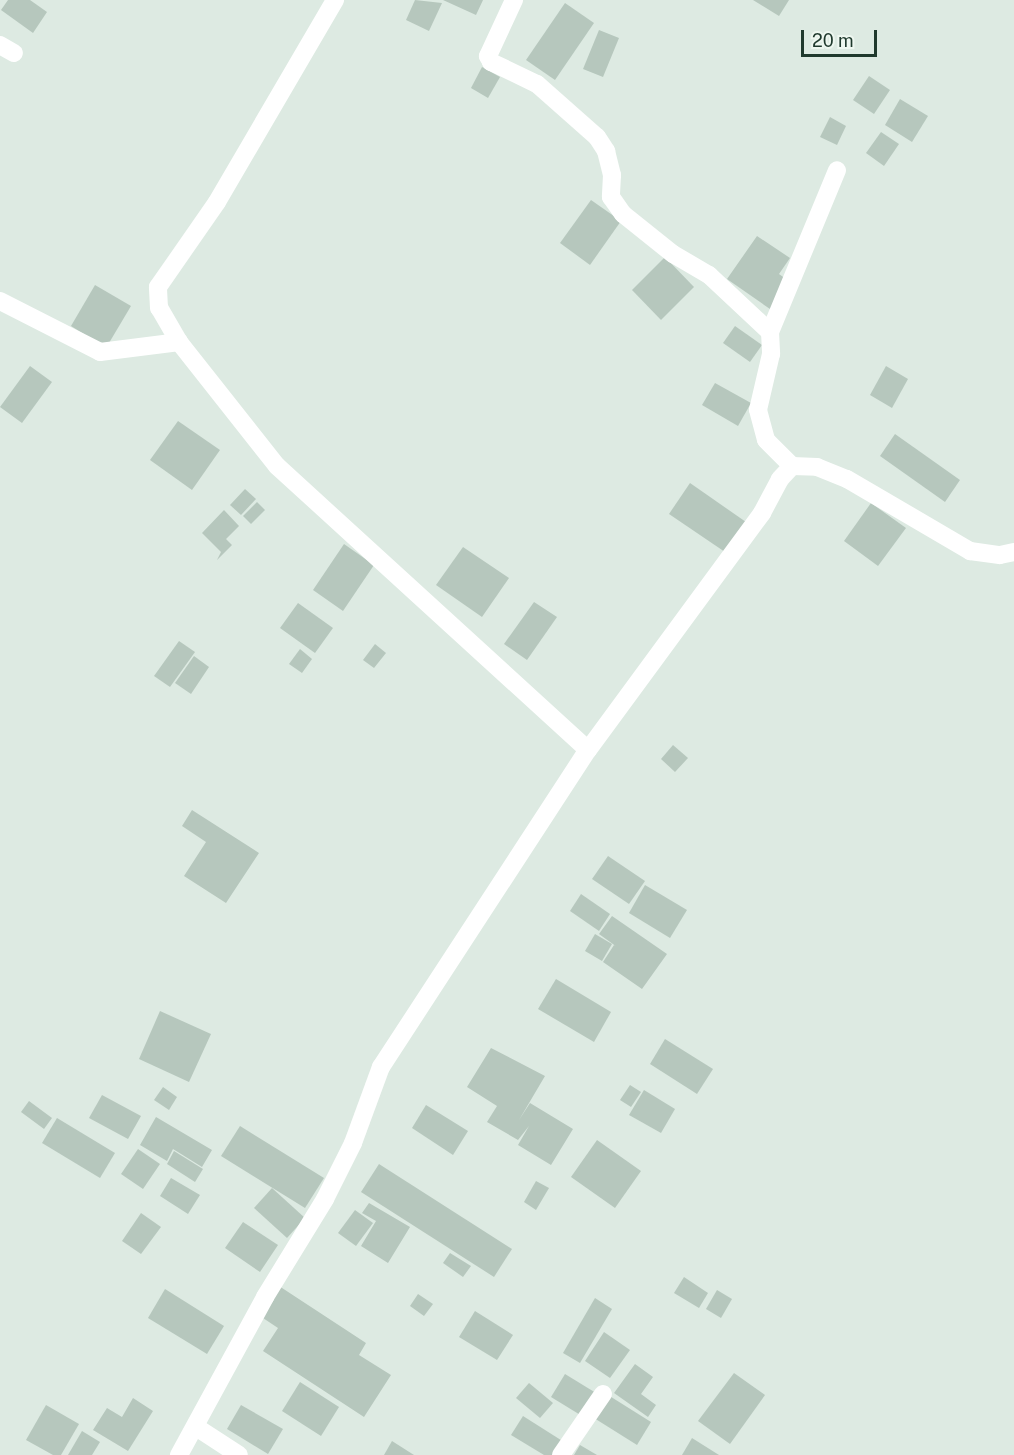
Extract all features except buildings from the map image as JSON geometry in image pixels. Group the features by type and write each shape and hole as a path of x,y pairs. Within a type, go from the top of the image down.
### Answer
{"street":[{"path":"335,0 217,202 159,287 159,308 179,342 277,466 588,750"},
{"path":"514,0 490,47 488,56 491,62 537,84 597,137 606,152 612,175 611,197 623,214 673,254 709,276 770,332"},
{"path":"837,170 770,332 771,354 758,410 766,440 792,466 817,467 846,479 970,551 1000,555 1014,552"},
{"path":"0,301 100,352 179,342"},
{"path":"179,1455 265,1298 325,1199 353,1143 381,1067 588,750 792,466"},
{"path":"561,1455 603,1394"},
{"path":"196,1427 239,1455"}]}
